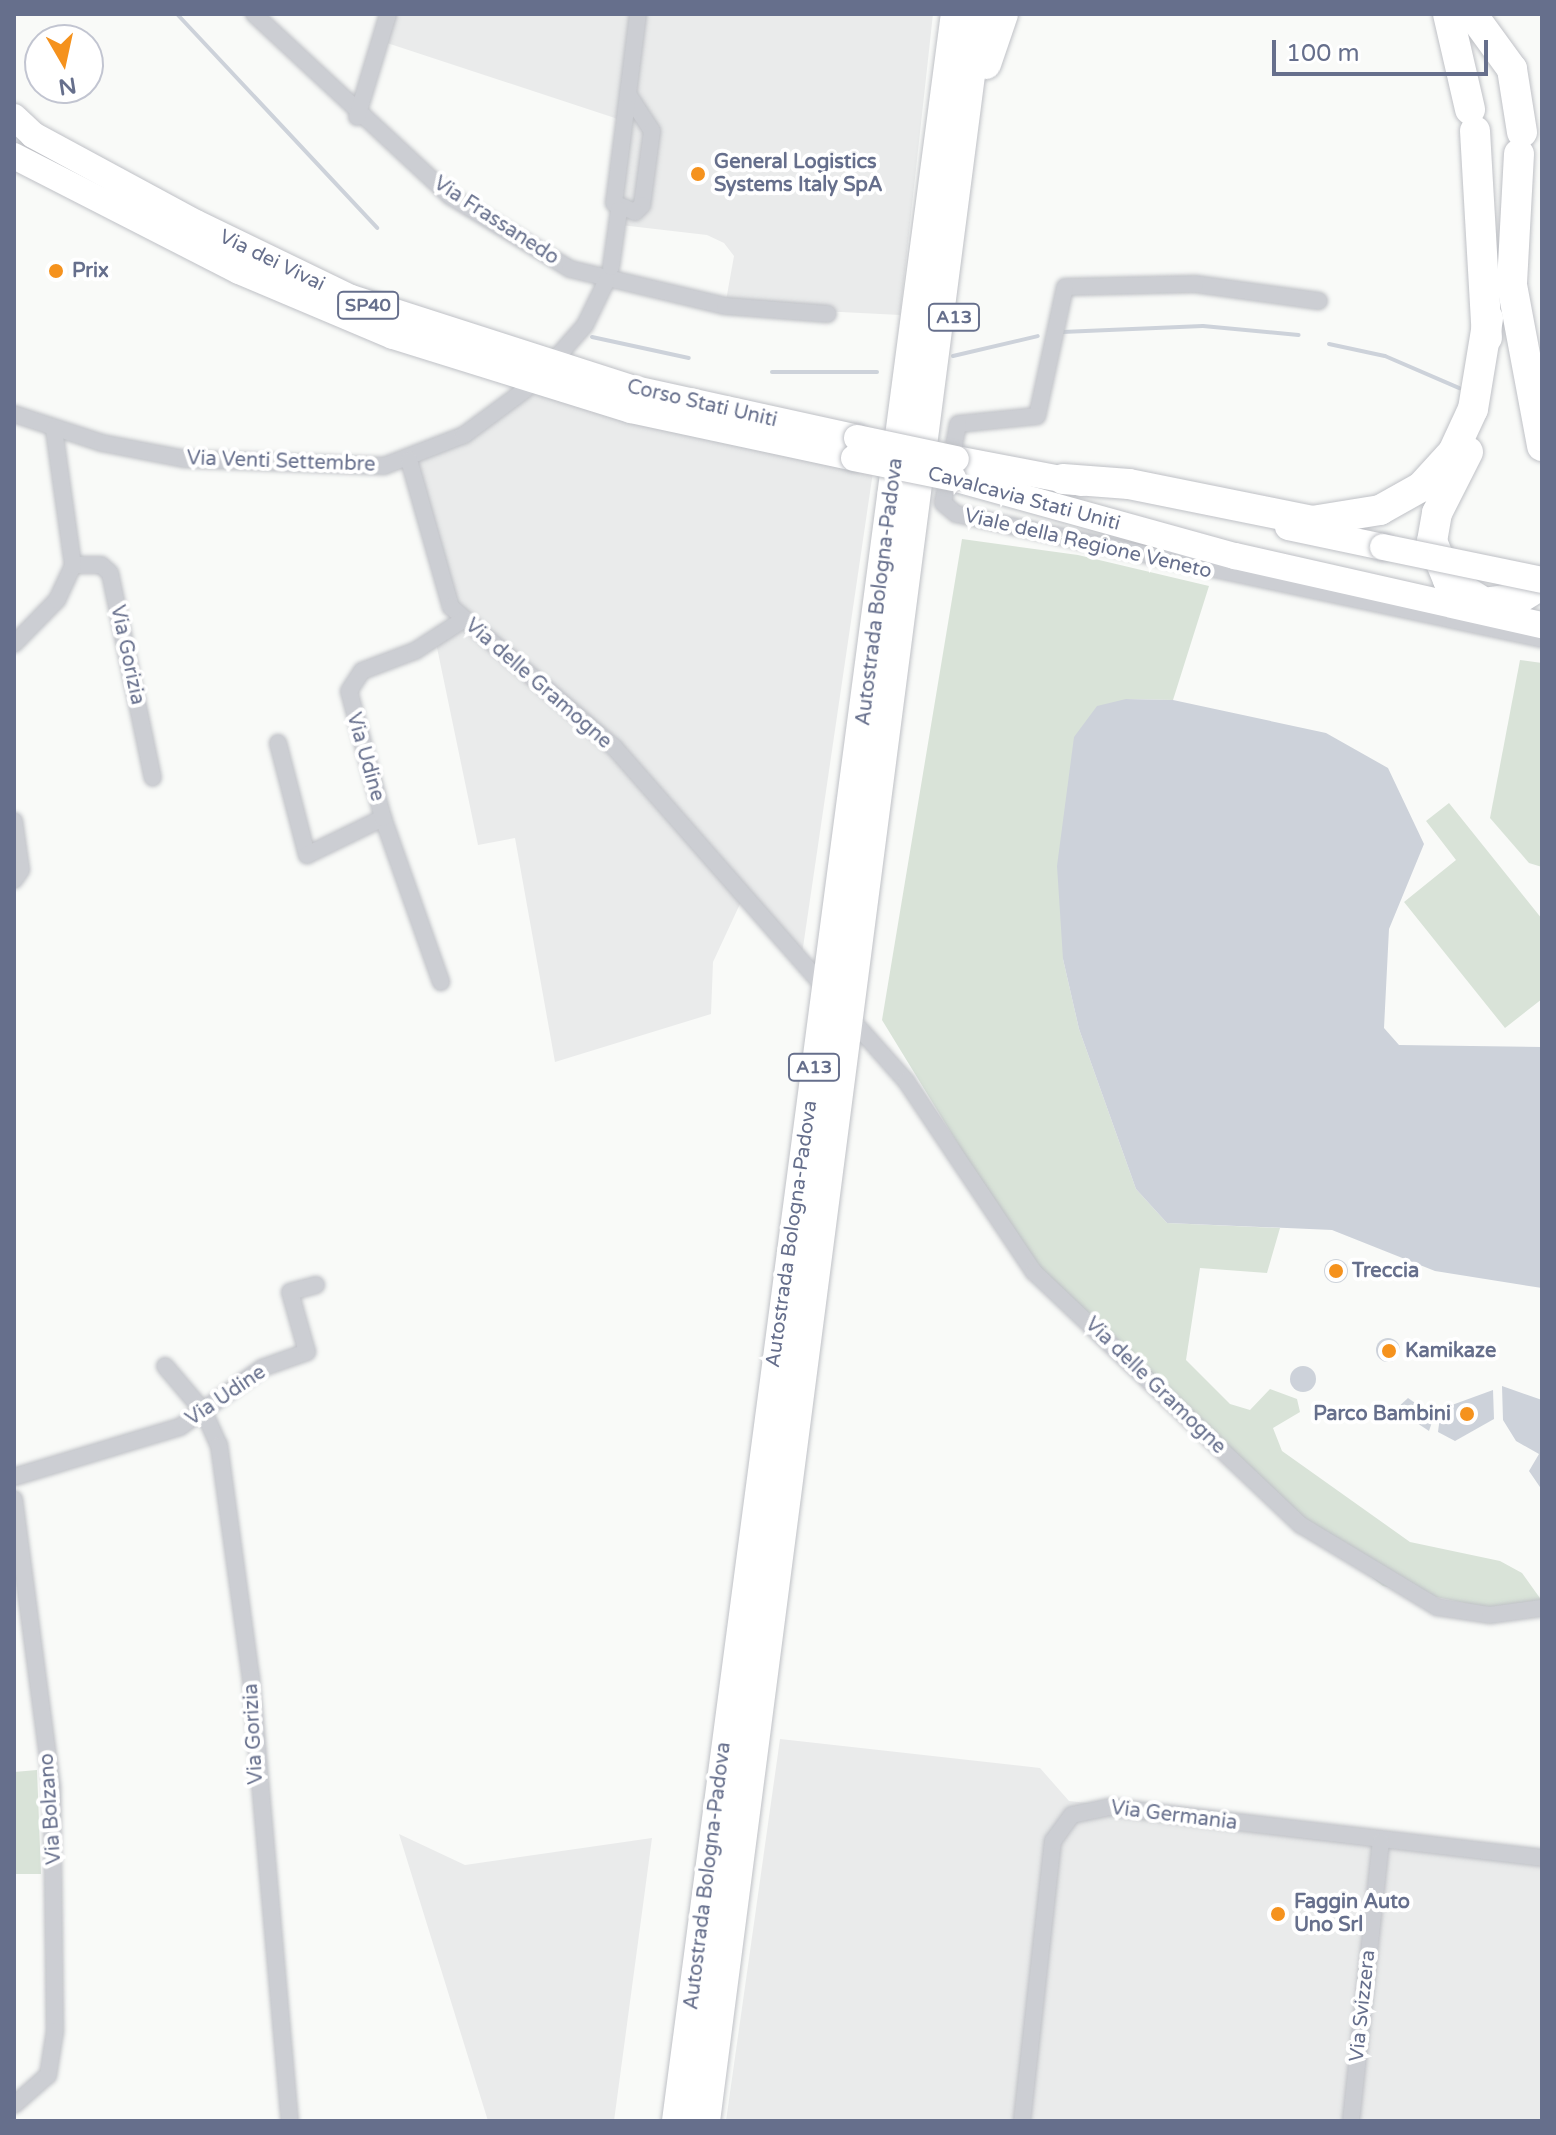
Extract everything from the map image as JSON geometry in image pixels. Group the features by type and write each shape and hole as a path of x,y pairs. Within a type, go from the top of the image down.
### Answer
{"highway":[{"name":"Autostrada Bologna-Padova","path":"677,2121 956,14"},
{"name":"Autostrada Bologna-Padova","path":"705,2121 978,14"},
{"name":"A13","path":"902,619 944,403 982,93 1003,14"},
{"path":"1448,14 1472,120 1488,318 1479,415 1433,531 1442,572 1485,601 1520,598 1542,582"},
{"path":"1472,14 1512,69 1521,143 1512,285 1542,446"},
{"path":"1063,479 1129,484 1312,521 1380,510 1421,487 1453,452 1473,409 1488,318"}],"main road":[{"name":"Via dei Vivai","path":"14,117 33,135 299,275 541,373"},
{"name":"Via dei Vivai","path":"14,156 291,296 541,373"},
{"name":"Corso Stati Uniti","path":"541,373 856,448"},
{"name":"Cavalcavia Stati Uniti","path":"856,448 955,468 1063,479 1542,582"},
{"name":"Cavalcavia Stati Uniti","path":"955,468 1002,488 1421,601 1542,625"},
{"path":"1002,488 1542,613"}],"street":[{"name":"Via Frassanedo","path":"254,14 357,117 450,196 608,275"},
{"path":"357,117 388,14"},
{"path":"409,460 481,426 541,373 585,325 608,275 619,210 638,14"},
{"path":"619,210 642,205 652,131 628,94"},
{"path":"608,275 725,306 828,314"},
{"name":"Viale della Regione Veneto","path":"1319,301 1195,284 1065,287 1037,416 1026,423 958,424 943,503 971,518 1542,639"},
{"name":"Via Venti Settembre","path":"14,414 54,429 221,463 409,460"},
{"path":"14,644 57,600 73,565 54,429"},
{"name":"Via delle Gramogne","path":"409,460 438,579 463,620 614,747 816,978"},
{"name":"Via Gorizia","path":"73,565 101,565 110,573 153,778"},
{"name":"Via Udine","path":"441,982 383,818 351,684 371,666 415,651 463,620"},
{"name":"Via Udine","path":"278,743 307,855 383,818"},
{"path":"14,821 21,870 14,880"},
{"name":"Via delle Gramogne","path":"859,1028 906,1081 1034,1272 1301,1525 1437,1607 1490,1615 1542,1608"},
{"name":"Via Udine","path":"14,1477 155,1435 204,1412 262,1368 307,1352 290,1292 316,1285"},
{"name":"Via Gorizia","path":"165,1366 204,1412 219,1445 251,1678 290,2121"},
{"name":"Via Bolzano","path":"14,1499 52,1789 55,1926 54,2054 37,2091 14,2105"},
{"name":"Via Germania","path":"1022,2121 1053,1841 1072,1815 1110,1807 1381,1842 1542,1858"},
{"name":"Via Svizzera","path":"1351,2121 1381,1842"}],"shaded area":[{"path":"389,14 933,14 900,315 725,306 734,256 724,243 707,235 612,224 624,121 381,41"},
{"path":"525,390 873,472 802,954 746,891 713,962 711,1014 555,1062 515,838 478,845 435,638 463,620 409,460"},
{"path":"962,539 1078,555 1209,586 1173,700 1126,699 1063,959 1079,1029 1136,1189 1167,1223 1280,1228 1267,1273 1200,1268 1186,1360 1230,1404 1250,1410 1270,1389 1297,1399 1300,1412 1273,1428 1282,1451 1410,1542 1500,1561 1522,1573 1542,1601 1489,1608 1383,1586 1302,1523 1035,1270 882,1020"},
{"path":"1520,660 1542,663 1542,867 1529,863 1490,818"},
{"path":"1126,699 1173,700 1326,733 1388,768 1424,844 1389,929 1384,1028 1399,1045 1542,1047 1542,1288 1435,1271 1332,1230 1167,1223 1136,1189 1079,1029 1063,959 1057,866 1074,737 1097,706"},
{"path":"1449,803 1542,919 1542,999 1505,1028 1404,902 1456,860 1426,821"},
{"name":"Treccia","path":"1336,1259 1345,1262 1348,1271 1345,1280 1336,1283 1327,1280 1324,1271 1327,1262"},
{"name":"Kamikaze","path":"1388,1338 1396,1342 1400,1350 1396,1358 1388,1362 1380,1358 1376,1350 1380,1342"},
{"path":"1303,1366 1312,1370 1316,1379 1312,1388 1303,1392 1294,1388 1290,1379 1294,1370"},
{"path":"1502,1386 1542,1400 1542,1490 1529,1471 1539,1454 1516,1441 1503,1420"},
{"name":"Parco Bambini","path":"1493,1390 1494,1419 1455,1441 1438,1432 1441,1409"},
{"path":"1408,1398 1434,1416 1429,1431 1396,1409"},
{"path":"780,1739 1040,1768 1069,1801 1542,1852 1542,2121 726,2121"},
{"path":"37,1770 41,1874 14,1874 14,1772"},
{"path":"399,1834 465,1865 652,1838 614,2121 488,2121"}],"waterway":[{"path":"177,14 377,228"},
{"path":"1062,332 1203,326 1299,335"},
{"path":"953,356 1038,336"},
{"path":"592,337 689,358"},
{"path":"1329,344 1385,356 1459,388"},
{"path":"772,372 877,372"}],"place":[{"name":"General Logistics Systems Italy SpA","path":"698,174"},
{"name":"Prix","path":"56,271"},
{"name":"Treccia","path":"1336,1271"},
{"name":"Kamikaze","path":"1389,1351"},
{"name":"Parco Bambini","path":"1467,1414"},
{"name":"Faggin Auto Uno Srl","path":"1278,1914"}]}
